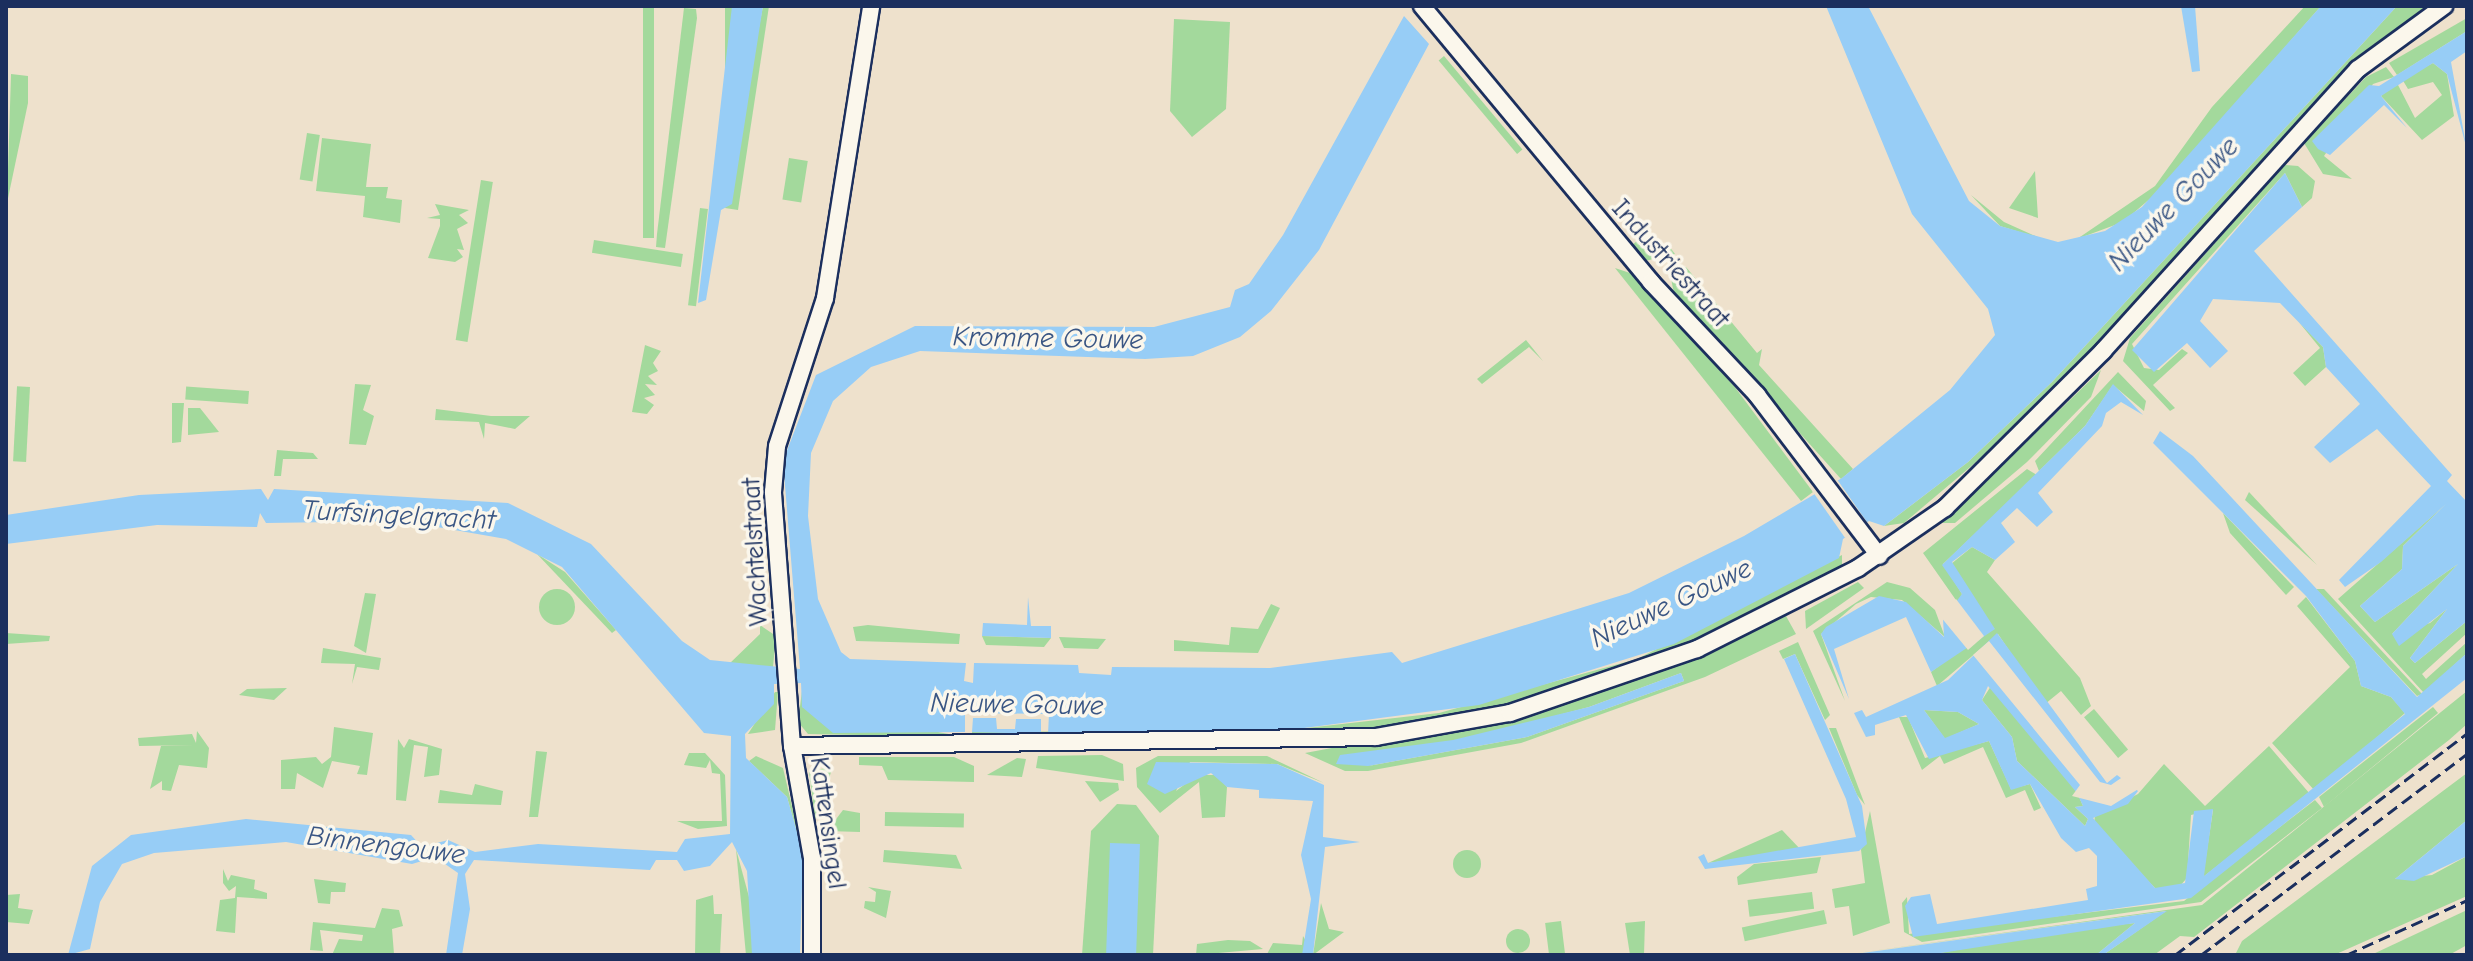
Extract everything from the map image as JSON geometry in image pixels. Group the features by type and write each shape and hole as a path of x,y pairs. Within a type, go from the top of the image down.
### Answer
{"main road":[{"name":"Wachtelstraat","path":"792,746 777,446 825,298 871,6"},
{"name":"Industriestraat","path":"1422,6 1823,482 1879,556"},
{"path":"792,746 1278,744 1423,730 1644,670 1790,606 1879,556 1945,508 2091,360 2358,69 2444,6"},
{"name":"Kattensingel","path":"792,746 812,858 812,955"}],"green space":[{"path":"643,6 654,6 654,238 643,238"},
{"path":"725,6 732,6 732,206 725,206"},
{"path":"763,6 769,6 738,210 725,208"},
{"path":"2305,6 2321,6 2159,191 2123,222 2077,239 2155,186 2212,107"},
{"path":"2397,6 2436,6 2369,52 2033,414 1904,523 1884,526 1968,462 2052,382"},
{"path":"684,8 696,9 697,18 665,248 656,247 657,234"},
{"path":"2467,18 2467,31 2397,75 2389,63"},
{"path":"1174,19 1230,22 1226,109 1192,137 1170,111"},
{"path":"1444,56 1522,149 1517,154 1439,60"},
{"path":"2433,63 2447,74 2454,116 2422,140 2381,96 2397,83 2415,118 2442,95 2433,82 2408,89 2402,79"},
{"path":"2386,67 2394,77 2373,84 2324,156 2352,179 2323,174 2304,143 2366,77"},
{"path":"11,74 28,76 28,103 7,203"},
{"path":"307,133 320,135 312,181 300,179"},
{"path":"322,138 371,144 366,187 388,187 386,198 402,200 400,223 363,217 365,196 316,191"},
{"path":"789,158 808,161 801,202 782,199"},
{"path":"2285,165 2298,166 2315,181 2312,198 2302,207 2285,173 2132,344 2144,368 2159,370 2182,349 2188,353 2153,385 2175,408 2170,411 2123,361 2130,338"},
{"path":"2035,171 2038,218 2009,208"},
{"path":"481,180 493,182 468,342 456,340"},
{"path":"1971,195 2004,222 2042,239 2000,226"},
{"path":"435,204 469,210 459,215 468,223 457,229 464,250 457,249 463,257 455,262 428,258 440,226 440,219 427,218 440,215"},
{"path":"700,208 708,209 696,306 688,305"},
{"path":"594,240 683,254 681,267 592,253"},
{"path":"1638,240 1669,246 1675,254 1645,261 1631,246"},
{"path":"1686,267 1757,353 1762,349 1759,365 1853,469 1841,479 1674,293 1671,279"},
{"path":"1615,268 1633,274 1734,386 1813,492 1801,501"},
{"path":"2298,321 2323,347 2326,367 2305,386 2293,373 2320,348"},
{"path":"1526,340 1543,361 1529,347 1482,384 1477,379"},
{"path":"645,345 661,351 653,363 658,371 648,376 657,385 645,384 655,395 644,398 654,405 647,414 632,412"},
{"path":"2101,370 2091,397 2027,462 1955,523 1942,523"},
{"path":"2118,372 2146,401 2144,411 2113,385 2085,426 2039,471 2035,461"},
{"path":"355,384 371,385 363,410 374,416 366,445 349,444"},
{"path":"17,386 30,387 26,462 13,461"},
{"path":"186,387 249,391 248,404 185,400"},
{"path":"172,403 184,403 181,442 172,443"},
{"path":"188,408 200,408 219,432 188,435"},
{"path":"436,409 491,416 530,416 515,429 485,423 484,439 479,422 435,420"},
{"path":"277,450 313,453 318,459 283,459 281,476 274,476"},
{"path":"2027,469 2037,475 1943,564 1962,594 1958,603 1923,553"},
{"path":"2249,492 2317,565 2245,500"},
{"path":"2446,504 2403,546 2402,569 2360,606 2375,622 2458,564 2392,634 2430,623 2447,609 2410,658 2415,663 2467,621 2467,633 2422,674 2426,679 2467,642 2467,653 2424,693 2338,599"},
{"path":"2223,513 2294,587 2286,595 2230,533"},
{"path":"1972,547 1995,560 1987,572 2080,678 2091,706 2081,715 2061,691 2045,704 1998,634 1937,686 1931,672 1986,630 1951,564"},
{"path":"537,554 565,572 616,630 612,633"},
{"path":"1842,555 1842,567 1698,643 1509,708 1387,731 972,739 972,732 1289,730 1439,713 1637,659"},
{"path":"1858,582 1864,588 1806,629 1805,611"},
{"path":"1887,582 1910,588 1935,610 1945,637 1902,600 1871,597 1856,604 1821,634 1845,701 1813,631"},
{"path":"557,589 570,594 575,607 570,620 557,625 544,620 539,607 544,594"},
{"path":"2316,589 2324,589 2422,694 2417,696"},
{"path":"365,593 376,594 366,653 354,646"},
{"path":"2306,597 2355,661 2361,686 2391,697 2405,713 2315,791 2272,743 2350,667 2297,606"},
{"path":"1271,604 1280,608 1258,653 1174,651 1174,640 1229,645 1231,627 1258,629"},
{"path":"1786,616 1796,634 1705,677 1521,743 1368,771 1345,771 1305,753 1562,705","holes":["1681,673 1684,681 1527,737 1368,766 1589,707"]},
{"path":"760,625 776,636 773,667 728,665 760,634"},
{"path":"868,625 960,634 959,644 856,641 853,627"},
{"path":"6,633 50,636 49,641 6,644"},
{"path":"982,636 1051,638 1044,647 986,645"},
{"path":"1059,637 1106,639 1098,649 1064,648"},
{"path":"1798,642 1830,715 1825,720 1795,654 1783,659 1779,651"},
{"path":"323,648 381,658 379,670 357,667 352,684 355,664 321,663"},
{"path":"1991,686 2077,792 2083,806 2075,807 2088,819 2085,826 2017,761 2012,737 1982,700"},
{"path":"287,688 274,700 239,695 247,689"},
{"path":"802,691 802,707 965,737 808,734 798,722"},
{"path":"2467,691 2467,724 2449,740 2194,937 2180,936 2154,955 2103,955 2166,911 1843,955 2202,905"},
{"path":"775,692 778,692 775,730 748,734"},
{"path":"2433,707 2438,713 2324,807 2319,797"},
{"path":"2094,709 2128,750 2118,758 2084,717"},
{"path":"1924,710 1958,712 1979,724 1945,739"},
{"path":"1899,717 1908,717 1925,758 1989,741 2011,789 2030,784 2041,808 2034,811 2025,790 2006,798 1983,747 1944,764 1940,756 1922,770"},
{"path":"334,727 373,733 367,775 357,774 360,766 332,761 323,788 297,773 295,789 281,789 281,760 316,757 322,764 331,757"},
{"path":"1829,728 1836,728 1865,805 1857,795"},
{"path":"197,731 209,748 207,768 179,765 171,791 162,790 162,781 150,789 161,746 195,745 139,746 138,738 192,734 196,743"},
{"path":"398,739 404,748 409,739 442,749 439,775 424,777 428,747 414,745 406,801 396,800"},
{"path":"2269,746 2310,794 2203,877 2213,810 2191,815 2187,878 2178,888 2155,888 2094,824 2095,816 2138,794 2164,764 2205,806"},
{"path":"536,751 547,752 538,817 529,817"},
{"path":"689,753 705,753 725,775 727,826 698,829 677,821 722,821 720,774 712,773 710,760 706,768 684,765"},
{"path":"1102,755 1123,764 1124,781 1036,768 1038,756"},
{"path":"756,756 783,768 803,853 787,797 749,761"},
{"path":"1158,756 1267,756 1324,783 1277,764 1190,762 1176,791 1197,775 1217,775 1227,787 1225,817 1202,818 1199,782 1160,813 1137,787 1136,768"},
{"path":"859,757 954,757 974,766 974,782 888,780 882,766 859,765"},
{"path":"1017,758 1026,759 1022,777 987,775"},
{"path":"833,766 816,818 815,818 809,772"},
{"path":"2467,773 2467,820 2395,879 2432,875 2467,856 2467,896 2334,955 2235,955 2242,941"},
{"path":"1085,781 1118,783 1119,790 1100,802"},
{"path":"475,784 503,791 501,805 438,803 440,790 472,795"},
{"path":"2315,800 2322,808 2201,902 1922,942 1904,932 1902,903 1907,897 1909,934 2184,901"},
{"path":"1117,804 1136,805 1159,836 1153,955 1082,955 1091,831"},
{"path":"843,810 860,813 860,832 827,831"},
{"path":"1870,811 1890,923 1853,936 1849,906 1835,908 1832,889 1865,883 1861,850"},
{"path":"885,812 964,813 964,827 885,826"},
{"path":"1782,830 1802,851 1708,863"},
{"path":"736,849 752,908 752,955 746,955"},
{"path":"884,850 956,855 962,869 883,862"},
{"path":"1467,850 1477,854 1481,864 1477,874 1467,878 1457,874 1453,864 1457,854"},
{"path":"1821,857 1817,873 1738,885 1737,877 1754,864"},
{"path":"223,869 228,881 231,875 255,880 254,889 267,893 267,899 237,897 235,933 216,931 220,900 235,898 236,886 229,891 223,883"},
{"path":"314,879 346,883 345,892 331,892 330,904 318,903"},
{"path":"868,887 891,891 886,918 864,908 865,901 875,902 876,892"},
{"path":"1812,892 1814,909 1750,917 1747,900"},
{"path":"20,894 18,908 33,910 29,924 6,922 6,895"},
{"path":"713,895 714,914 722,914 720,955 695,955 696,900"},
{"path":"1321,903 1329,929 1344,932 1313,955"},
{"path":"382,908 399,910 403,926 392,929 394,954 332,955 339,939 362,941 363,935 320,930 323,951 310,950 313,922 375,928"},
{"path":"1824,910 1827,924 1745,941 1742,927"},
{"path":"2467,910 2467,945 2449,955 2371,955"},
{"path":"1561,921 1565,955 1549,955 1545,923"},
{"path":"1645,921 1644,955 1630,955 1625,923"},
{"path":"2135,923 2096,955 1928,955 2067,930"},
{"path":"1518,929 1529,936 1530,941 1523,952 1518,953 1507,946 1506,941 1513,930"},
{"path":"1303,936 1308,945 1302,955 1267,954 1273,943 1302,945"},
{"path":"1250,941 1263,949 1196,955 1197,944"}],"water":[{"path":"732,6 763,6 732,204 721,210 706,300 698,303"},
{"path":"1826,6 1868,6 1969,201 2000,226 2058,242 2105,231 2142,207 2321,6 2397,6 2052,382 1968,462 1884,526 1869,521 1843,539 1839,558 1674,644 1479,705 1289,730 1048,734 1049,714 965,713 965,732 833,733 802,707 801,683 774,684 774,704 745,734 746,758 787,797 803,853 800,955 752,955 747,871 732,842 710,866 684,871 677,860 656,860 650,870 474,860 465,874 470,909 462,955 446,955 458,873 435,857 412,864 286,842 154,853 122,864 100,902 90,949 68,955 92,866 131,835 246,819 411,835 422,847 448,840 475,852 538,844 677,852 685,839 730,834 731,736 704,733 562,567 506,539 403,521 266,523 260,513 257,527 157,525 6,544 6,515 139,495 261,489 268,500 274,489 508,503 591,544 682,641 710,660 800,669 783,461 816,375 915,326 1154,327 1230,307 1235,290 1249,284 1283,235 1404,16 1429,44 1319,250 1271,311 1240,337 1193,356 1145,359 920,351 871,367 833,401 811,453 808,516 818,599 841,652 850,659 966,663 964,681 973,683 974,663 1078,665 1079,673 1111,675 1112,667 1270,668 1392,652 1402,663 1629,593 1744,536 1842,478 1950,390 1995,335 1988,309 1912,214"},
{"path":"2181,6 2195,6 2200,71 2192,72"},
{"path":"2467,31 2467,51 2451,62 2467,150 2447,74 2433,63 2381,96 2407,128 2384,105 2330,155 2318,149 2312,141 2369,85 2379,86"},
{"path":"2285,173 2302,207 2254,251 2452,475 2447,481 2467,502 2467,621 2415,663 2410,658 2447,609 2399,646 2392,634 2458,564 2375,622 2360,606 2402,569 2403,546 2446,504 2381,562 2345,587 2339,580 2431,486 2377,429 2330,463 2314,447 2360,404 2326,367 2323,347 2280,303 2213,299 2200,321 2228,351 2210,368 2187,343 2154,372 2132,350"},
{"path":"2113,384 2143,415 2121,402 2106,413 2102,426 2038,493 2053,512 2037,527 2017,508 2001,523 2015,542 1995,560 1972,547 1952,562 1995,629 1931,672 1906,617 1834,649 1849,699 1821,634 1826,627 1879,596 1906,602 1944,637 1943,619 1962,594 1942,565 2085,426"},
{"path":"2160,431 2193,456 2417,697 2467,653 2467,678 2191,898 1913,937 1905,906 1911,897 1930,894 1937,924 2088,900 2086,889 2097,886 2097,856 2089,848 2076,852 2061,838 2030,784 2011,790 1989,741 1929,759 1906,715 1875,725 1875,735 1866,737 1854,713 1862,710 1866,717 1948,680 1997,633 2107,783 2117,775 2138,791 2128,804 2093,818 2155,888 2185,883 2194,811 2213,809 2204,876 2405,714 2391,697 2361,686 2355,661 2306,596 2153,443","holes":["1988,686 2077,793 2083,806 2075,807 2088,819 2085,826 2017,761 2012,737 1982,700","1924,710 1958,712 1979,724 1945,738"]},
{"path":"1028,597 1031,626 1051,626 1051,638 982,636 983,623 1027,625"},
{"path":"1795,654 1862,806 1867,844 1859,851 1705,869 1698,857 1704,854 1708,863 1856,837 1846,799 1784,659"},
{"path":"1681,673 1684,681 1527,737 1368,766 1336,764 1340,755 1453,740 1589,707"},
{"path":"973,718 996,718 997,729 1015,729 1016,719 1041,719 1041,734 972,732"},
{"path":"1156,762 1277,764 1324,785 1323,837 1360,842 1325,847 1313,955 1302,955 1311,899 1301,855 1313,801 1259,798 1259,790 1227,787 1211,773 1165,794 1147,784"},
{"path":"2467,820 2467,856 2414,881 2395,879"},
{"path":"1110,843 1140,844 1136,955 1106,955"},
{"path":"2167,911 2103,955 2096,955 2135,923 1928,955 1848,955"}],"pier":[{"path":"1834,475 1867,523 1845,538 1812,490"},
{"path":"1956,599 1984,636 1968,650 1940,616"},
{"path":"1989,641 2100,782 2111,785 2124,776 2140,788 2111,806 2072,796 2080,785 1973,655"}],"railway":[{"path":"2175,955 2467,733"},
{"path":"2201,955 2467,754"},
{"path":"2346,955 2467,900"}],"water label":[{"name":"Nieuwe Gouwe","path":"2173,204"},
{"name":"Kromme Gouwe","path":"1048,338"},
{"name":"Turfsingelgracht","path":"399,515"},
{"name":"Nieuwe Gouwe","path":"1671,603"},
{"name":"Nieuwe Gouwe","path":"1017,704"},
{"name":"Binnengouwe","path":"386,845"}]}
